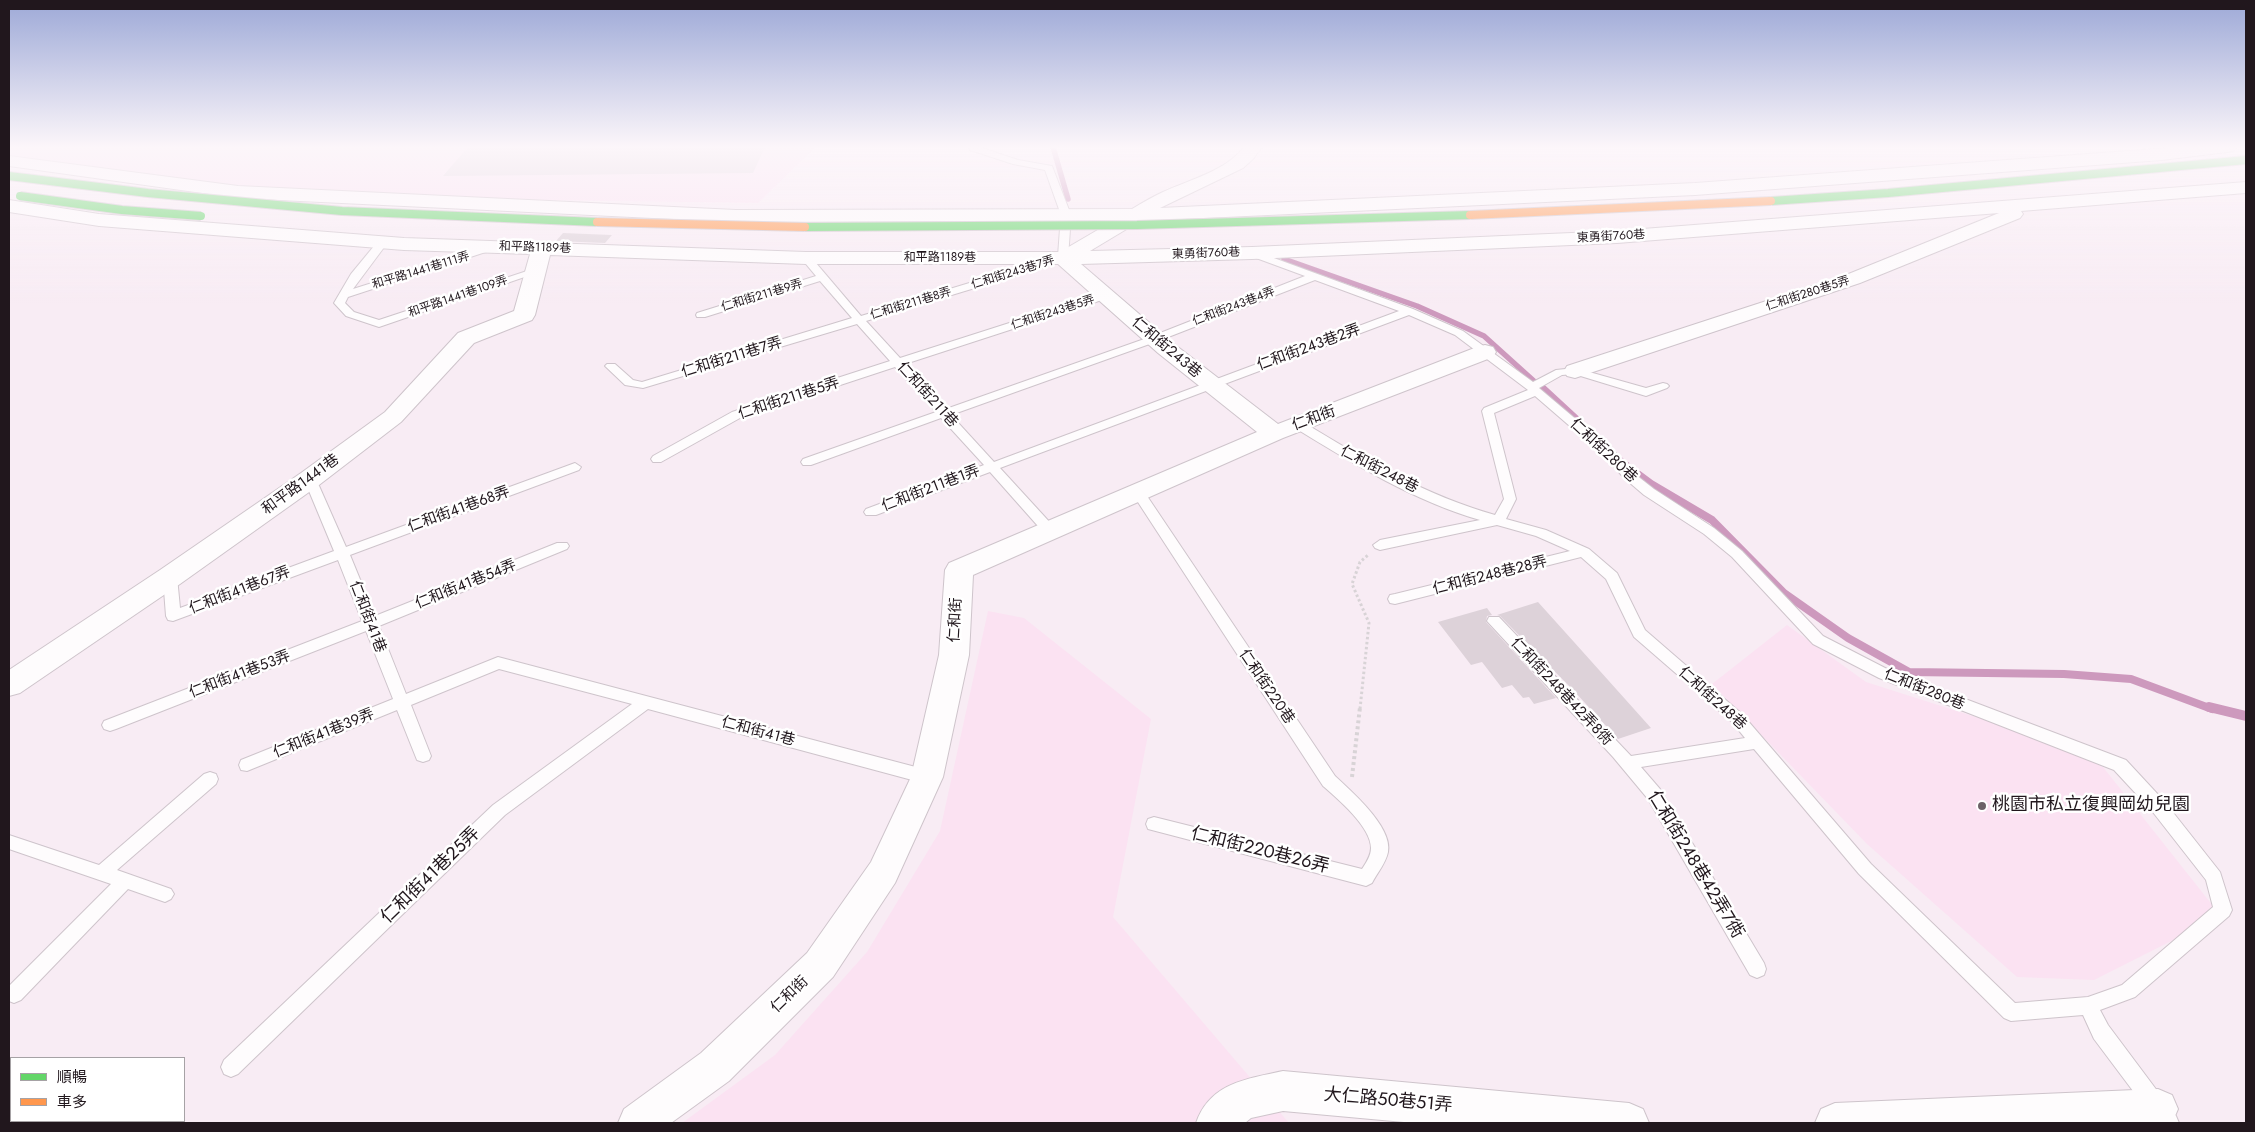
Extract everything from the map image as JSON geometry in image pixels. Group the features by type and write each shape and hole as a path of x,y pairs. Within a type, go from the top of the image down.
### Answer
{"highway":[{"path":"50,200 122,210 340,227"},
{"path":"222,200 342,211 563,221 786,227 1022,227 1382,219 1786,200"},
{"path":"1696,219 1987,200"},
{"path":"1055,250 1114,241"}],"street":[{"path":"400,200 736,216 1139,214 1454,200"},
{"path":"1055,250 1139,214 1163,200"},
{"path":"1706,200 1736,228"},
{"name":"東勇街760巷","path":"1055,250 1252,253 1617,237 2095,200"},
{"name":"仁和街280巷5弄","path":"1574,371 1853,280 2037,204"},
{"name":"和平路1189巷","path":"9,206 99,220 383,242 497,247 540,260 806,258 1055,250"},
{"path":"806,258 811,215"},
{"name":"仁和街243巷","path":"1055,250 1104,296 1210,385 1286,429"},
{"name":"和平路1441巷","path":"9,685 170,577 310,479 393,417 466,338 524,316 540,260"},
{"name":"仁和街","path":"638,1123 715,1067 820,965 883,872 927,777 954,655 959,570 1286,429 1485,352"},
{"name":"大仁路50巷51弄","path":"1216,1123 1240,1100 1283,1091 1629,1123"},
{"path":"1835,1123 2163,1116"}],"lane":[{"path":"1055,250 1066,215 1061,200"},
{"path":"344,295 355,276 383,242"},
{"name":"和平路1441巷111弄","path":"344,295 497,247"},
{"name":"仁和街243巷7弄","path":"963,288 1055,250"},
{"name":"仁和街280巷","path":"1252,253 1409,311 1459,334 1534,389 1613,457 1627,474 1649,492 1708,530 1737,554 1770,592 1818,640 1884,674 2120,766 2158,806 2214,877 2224,910 2128,991 2088,1006"},
{"name":"仁和街211巷","path":"806,258 858,319 1050,530"},
{"name":"和平路1441巷109弄","path":"344,295 339,303 350,314 379,324 540,260"},
{"name":"仁和街243巷4弄","path":"807,462 1154,339 1315,276"},
{"name":"仁和街211巷9弄","path":"701,315 822,277"},
{"name":"仁和街211巷8弄","path":"858,319 963,288"},
{"name":"仁和街243巷5弄","path":"1002,330 1104,296"},
{"name":"仁和街243巷2弄","path":"1103,425 1409,311"},
{"name":"仁和街211巷7弄","path":"612,366 635,387 858,319"},
{"name":"仁和街211巷5弄","path":"657,459 736,415 1002,330"},
{"path":"1380,545 1498,520 1510,499 1488,411 1534,389 1560,372 1574,371 1646,392 1663,386"},
{"name":"仁和街211巷1弄","path":"871,512 1103,425"},
{"name":"仁和街248巷","path":"1286,429 1346,454 1400,482 1461,510 1541,533 1584,552 1612,576 1639,633 1737,718 1865,869 2011,1012 2088,1006"},
{"name":"仁和街41巷68弄","path":"343,552 575,467"},
{"name":"仁和街41巷","path":"310,479 343,552 369,624 423,756"},
{"name":"仁和街220巷","path":"1138,493 1329,781 1350,800 1378,837 1380,850 1366,878"},
{"name":"仁和街41巷54弄","path":"369,624 562,546"},
{"name":"仁和街41巷67弄","path":"170,577 173,616 343,552"},
{"name":"仁和街248巷28弄","path":"1395,599 1584,552"},
{"name":"仁和街248巷42弄8衖","path":"1494,621 1628,763"},
{"name":"仁和街41巷53弄","path":"110,725 369,624"},
{"name":"仁和街41巷39弄","path":"246,765 498,663 589,687"},
{"name":"仁和街41巷","path":"589,687 927,777"},
{"name":"仁和街41巷25弄","path":"230,1067 499,810 646,702"},
{"path":"1628,763 1757,742"},
{"name":"仁和街248巷42弄7衖","path":"1628,763 1654,794 1757,969"},
{"path":"102,873 210,779"},
{"name":"仁和街220巷26弄","path":"1154,824 1366,878"},
{"path":"9,842 165,894"},
{"path":"14,994 125,881"},
{"path":"2088,1006 2101,1032 2163,1116"}],"path":[{"path":"1350,800 1369,623 1352,584 1360,562 1380,545"}],"shaded area":[{"path":"516,200 761,200 758,203"},
{"path":"988,611 1024,618 1151,719 1113,917 1289,1123 682,1123 775,1055 867,952 940,831"},
{"name":"桃園市私立復興岡幼兒園","path":"1787,625 1866,682 2029,734 2103,767 2221,916 2094,980 2017,977 1867,844 1712,684"}],"building":[{"path":"563,233 612,235 605,243 556,241"},
{"path":"1538,602 1651,728 1618,739 1575,692 1497,615"},
{"path":"1487,608 1492,615 1487,616 1486,622 1556,698 1534,704 1529,697 1523,698 1512,685 1502,688 1482,662 1471,665 1438,622"}],"waterway":[{"path":"1284,259 1417,306 1484,336 1535,382"},
{"path":"1542,388 1581,424"},
{"path":"1620,461 1651,484 1712,520 1784,593 1848,638 1909,672 2064,674 2131,679 2212,709"},
{"path":"2209,707 2246,716"}],"traffic: fast":[{"path":"48,200 122,210 201,216"},
{"path":"222,200 342,211 597,222"},
{"path":"1771,201 1788,200"},
{"path":"805,227 1137,225 1470,215"}],"traffic: slow":[{"path":"1470,215 1771,201"},
{"path":"597,222 805,227"}],"place":[{"name":"桃園市私立復興岡幼兒園","path":"1982,806"}]}
